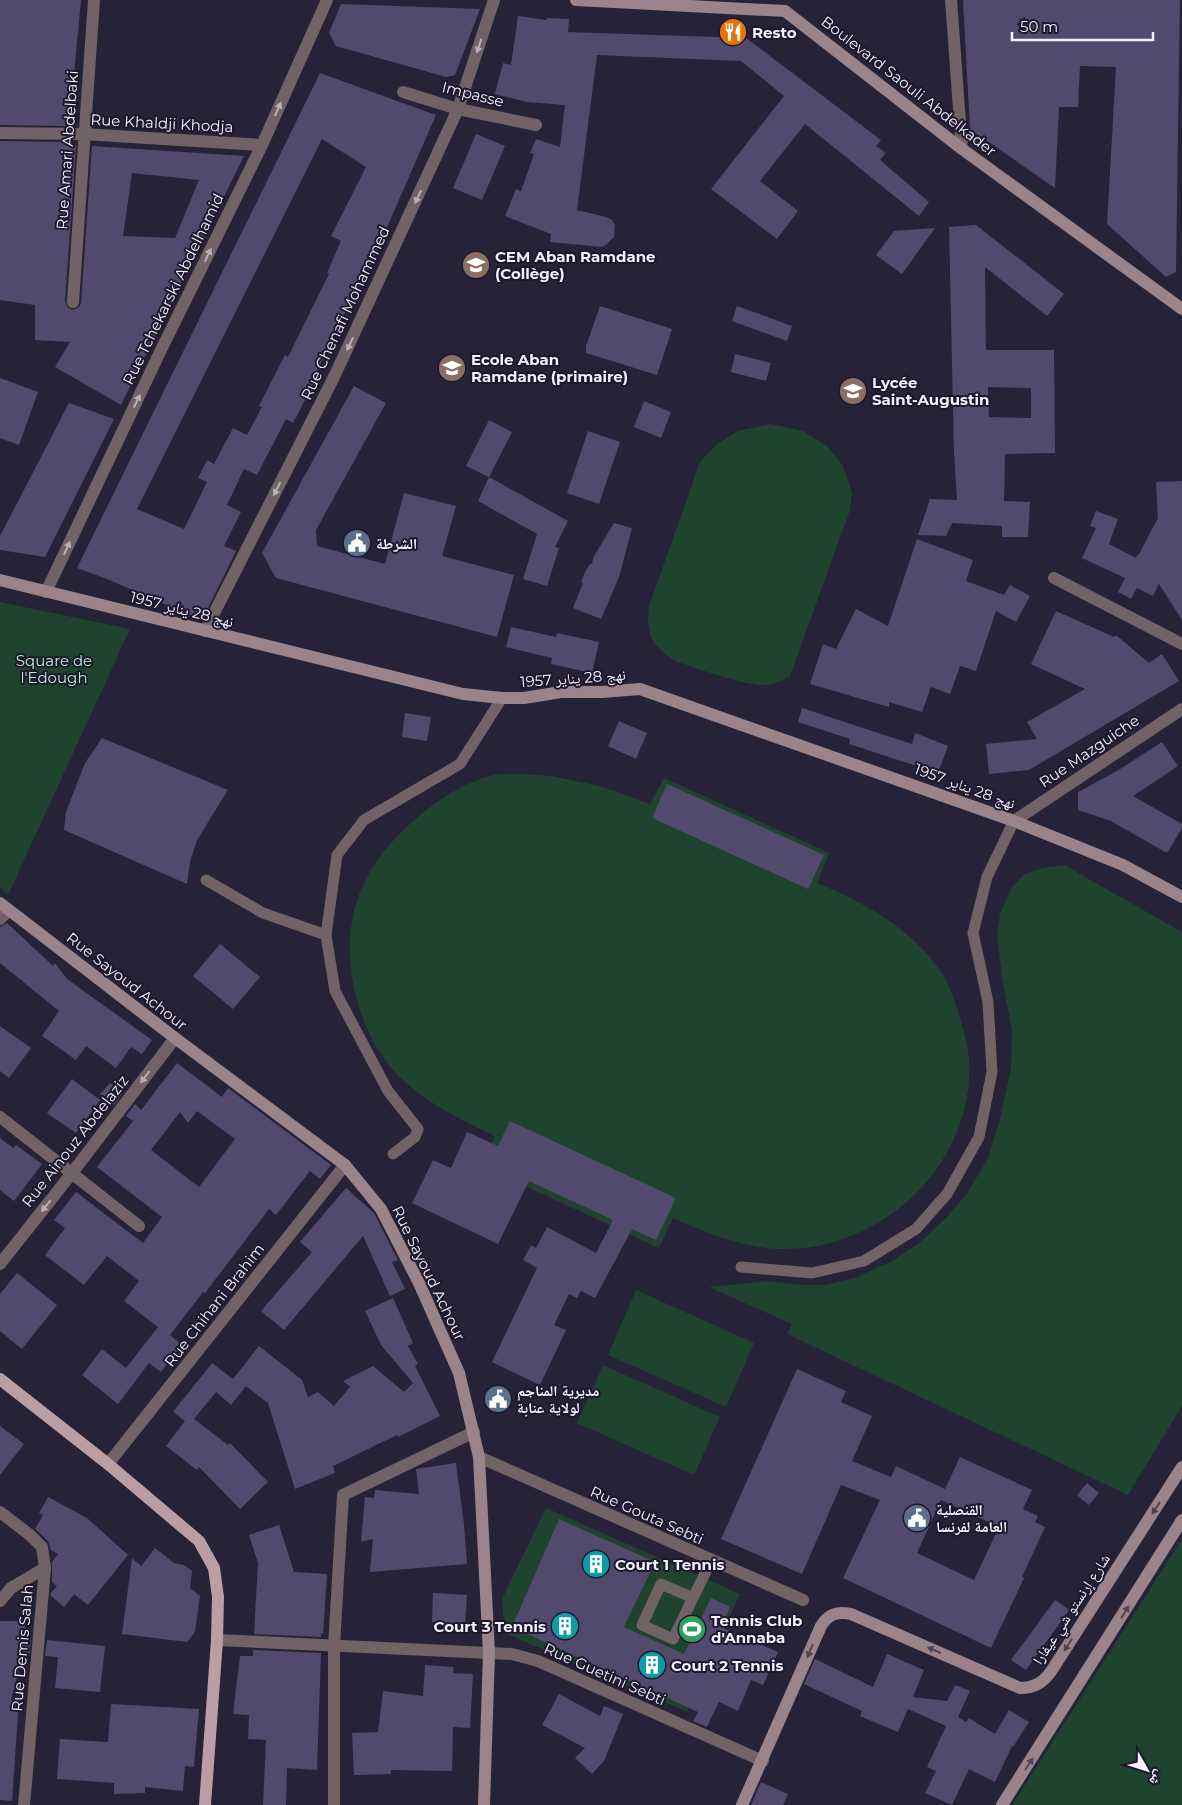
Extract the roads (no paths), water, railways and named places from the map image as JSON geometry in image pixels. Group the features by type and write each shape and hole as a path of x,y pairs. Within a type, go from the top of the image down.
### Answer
{"main road":[{"name":"Boulevard Saouli Abdelkader","path":"576,0 785,11 962,149 1182,309"},
{"name":"نهج 28 يناير 1957","path":"0,580 463,694 524,698 561,692 602,692 640,689 1014,821 1123,865 1182,898"},
{"name":"Rue Sayoud Achour","path":"3,911 345,1165 381,1210 419,1283 459,1373 479,1457 489,1653 484,1805"},
{"path":"0,1379 108,1464 199,1541 214,1568 218,1597 217,1640 205,1805"},
{"name":"شارع إرنستو شي عيفارا","path":"763,1761 821,1626 825,1620 836,1612 851,1614 1020,1688 1034,1686 1047,1677 1182,1467"},
{"path":"1002,1805 1182,1520"},
{"path":"742,1805 763,1761"}],"street":[{"name":"Rue Amari Abdelbaki","path":"73,302 94,0"},
{"name":"Rue Tchekarski Abdelhamid","path":"46,592 161,350 262,145 327,0"},
{"name":"Rue Chenafi Mohammed","path":"205,631 334,377 458,109 494,0"},
{"path":"951,0 962,149"},
{"name":"Impasse","path":"403,92 458,109 536,125"},
{"name":"Rue Khaldji Khodja","path":"0,134 84,134 262,145"},
{"path":"1054,578 1182,644"},
{"name":"Rue Mazguiche","path":"1014,821 1182,709"},
{"name":"Rue Ainouz Abdelaziz","path":"0,1264 175,1038"},
{"path":"0,1117 139,1226"},
{"name":"Rue Chihani Brahim","path":"108,1464 345,1165"},
{"path":"334,1805 334,1646 342,1495 474,1432"},
{"name":"Rue Gouta Sebti","path":"479,1457 803,1600"},
{"name":"Rue Demis Salah","path":"0,1512 42,1548 45,1568 24,1805"},
{"path":"0,1601 11,1588 45,1568"},
{"name":"Rue Guetini Sebti","path":"217,1640 512,1654 538,1661 763,1761"}],"lane":[{"path":"393,1154 415,1138 418,1129 388,1091 335,991 326,935 337,855 364,820 460,764 502,698"},
{"path":"742,1267 812,1273 864,1261 916,1228 948,1194 979,1137 992,1072 988,1002 973,933 987,877 1014,821"},
{"path":"206,880 263,913 326,935"},
{"path":"693,1598 661,1584 642,1625 673,1640 711,1561"}],"place":[{"name":"Resto","path":"733,32"},
{"name":"CEM Aban Ramdane (Collège)","path":"476,265"},
{"name":"Ecole Aban Ramdane (primaire)","path":"452,368"},
{"name":"Lycée Saint-Augustin","path":"853,391"},
{"name":"الشرطة","path":"357,543"},
{"name":"مديرية المناجم لولاية عنابة","path":"498,1399"},
{"name":"القنصلية العامة لفرنسا","path":"917,1518"},
{"name":"Court 1 Tennis","path":"596,1564"},
{"name":"Court 3 Tennis","path":"565,1626"},
{"name":"Tennis Club d'Annaba","path":"692,1629"},
{"name":"Court 2 Tennis","path":"652,1665"}],"park label":[{"name":"Square de l'Edough","path":"54,668"}]}
